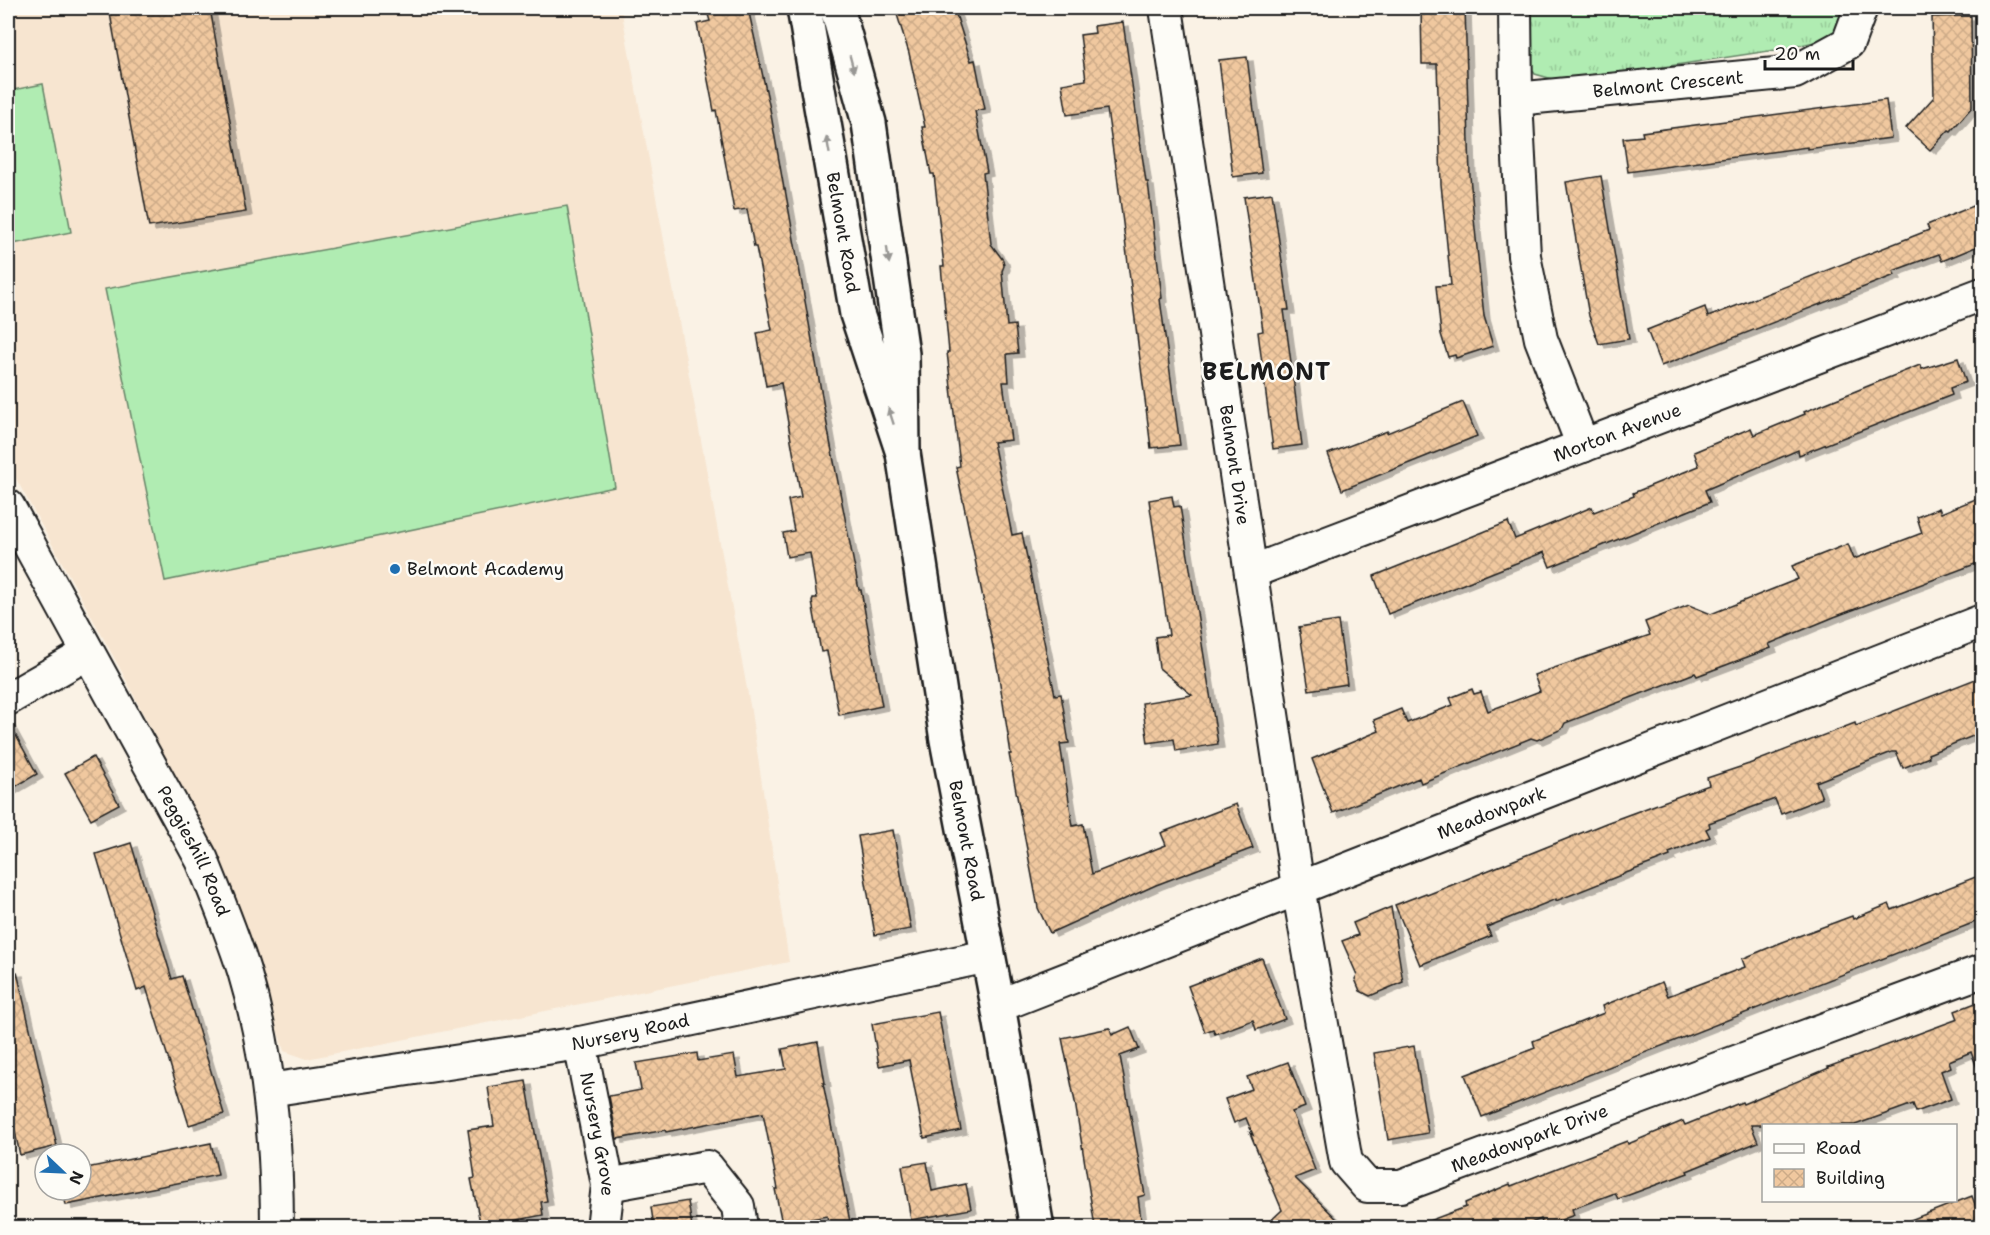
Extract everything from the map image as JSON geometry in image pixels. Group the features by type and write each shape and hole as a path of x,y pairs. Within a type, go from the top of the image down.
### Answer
{"street":[{"name":"Belmont Road","path":"804,8 857,314 903,453"},
{"name":"Belmont Road","path":"837,8 869,123 902,354 903,453 946,740 999,1006 1037,1227"},
{"name":"Belmont Drive","path":"1166,8 1298,887"},
{"path":"1515,8 1516,99 1524,256 1541,339 1583,446"},
{"name":"Belmont Crescent","path":"1516,99 1795,72 1848,43 1861,8"},
{"name":"Morton Avenue","path":"1251,572 1983,294"},
{"name":"Peggieshill Road","path":"8,506 202,860 225,916 244,973 259,1031 269,1090 275,1138 277,1227"},
{"name":"Meadowpark","path":"999,1006 1298,887 1983,621"},
{"path":"8,699 88,653"},
{"name":"Meadowpark Drive","path":"1298,887 1346,1162 1366,1186 1401,1186 1983,970"},
{"name":"Nursery Road","path":"269,1090 580,1042 988,956"},
{"name":"Nursery Grove","path":"580,1042 608,1185 603,1227"},
{"path":"608,1185 707,1167 738,1206 741,1227"}],"shaded area":[{"name":"Belmont Academy","path":"8,8 621,8 750,705 789,962 307,1059 284,1051 234,892 123,674 8,464"}],"green space":[{"path":"1518,8 1849,8 1849,13 1832,38 1788,48 1563,82 1535,74 1519,50"},
{"path":"43,84 71,232 8,245 8,91"},
{"path":"567,206 615,487 165,581 105,289"}],"building":[{"path":"109,8 210,8 246,212 149,227"},
{"path":"706,8 748,8 770,109 830,441 882,706 839,715 827,651 821,652 812,602 813,598 817,598 810,553 787,557 783,533 794,531 788,500 801,497 781,383 766,386 757,333 772,330 747,209 734,211 716,110 714,111 697,24 710,21"},
{"path":"895,8 954,8 971,61 975,60 985,109 975,111 987,172 983,173 991,244 1003,260 1007,326 1015,325 1018,353 1007,354 1009,382 1003,382 1011,440 993,442 1012,535 1022,533 1055,695 1061,694 1069,743 1060,744 1073,826 1083,824 1092,874 1166,845 1161,833 1236,804 1253,848 1156,885 1050,933 1038,908 1009,754 1011,754 998,671 956,467 960,466 947,352 949,352 941,266 944,266 934,174 931,174 922,127 925,127 909,53"},
{"path":"1421,8 1465,8 1470,176 1484,316 1493,346 1456,358 1455,355 1448,357 1441,334 1436,286 1451,285 1441,184 1437,64 1422,64"},
{"path":"1971,16 1972,107 1930,150 1906,128 1934,97 1932,17"},
{"path":"1123,22 1146,182 1148,182 1162,298 1160,299 1180,445 1151,448 1107,109 1067,115 1062,84 1086,80 1080,35 1095,33 1094,26"},
{"path":"1247,57 1262,173 1233,177 1219,60"},
{"path":"1886,100 1891,138 1807,149 1807,147 1628,172 1623,138 1643,136 1642,132"},
{"path":"1601,176 1629,339 1599,344 1589,316 1566,182"},
{"path":"1272,193 1289,310 1284,310 1302,445 1273,449 1258,332 1263,331 1244,197"},
{"path":"1983,202 1983,244 1942,261 1939,254 1893,271 1895,275 1661,366 1647,330 1705,307 1708,317 1929,230 1927,225"},
{"path":"1958,358 1966,382 1950,388 1952,395 1799,455 1798,450 1705,490 1710,502 1550,567 1544,552 1388,614 1374,576 1508,522 1515,539 1592,507 1594,512 1699,466 1694,452 1751,428 1754,435 1920,365 1922,369"},
{"path":"1463,402 1477,436 1342,490 1328,454"},
{"path":"1172,496 1174,507 1180,506 1218,744 1176,751 1174,739 1148,743 1142,703 1192,695 1159,668 1155,637 1169,635 1149,500"},
{"path":"1983,496 1983,561 1834,617 1769,644 1771,648 1697,676 1695,673 1565,723 1562,729 1537,740 1531,738 1421,783 1419,778 1333,813 1312,759 1379,731 1374,720 1401,709 1407,723 1453,705 1450,698 1472,689 1474,694 1481,692 1488,711 1540,691 1534,675 1650,635 1645,622 1689,605 1711,614 1798,579 1792,566 1848,544 1854,559 1922,533 1917,517 1939,508 1941,513"},
{"path":"1338,621 1347,684 1309,690 1299,627"},
{"path":"1983,676 1983,732 1928,754 1929,757 1903,768 1896,752 1892,752 1816,782 1822,798 1781,814 1775,799 1709,823 1710,827 1706,829 1710,837 1669,853 1670,856 1487,927 1491,936 1420,965 1395,905 1426,893 1427,895 1606,823 1709,785 1707,778 1855,723 1856,726"},
{"path":"8,721 37,774 8,791"},
{"path":"93,757 119,804 91,819 65,773"},
{"path":"893,830 911,929 875,935 858,836"},
{"path":"131,843 172,979 182,976 224,1114 189,1125 146,987 137,991 96,854"},
{"path":"1983,874 1983,919 1482,1117 1465,1075 1535,1048 1533,1041 1604,1013 1602,1006 1662,982 1668,996 1745,967 1742,959 1780,943 1852,916 1853,919 1889,904 1892,910"},
{"path":"1391,907 1403,982 1370,996 1360,991 1355,979 1357,975 1342,941 1358,935 1353,923"},
{"path":"1262,958 1285,1019 1256,1030 1253,1020 1215,1034 1213,1029 1205,1032 1188,986"},
{"path":"17,972 56,1142 33,1142 33,1152 20,1155 8,1100 8,973"},
{"path":"1983,1000 1983,1078 1981,1078 1971,1052 1949,1061 1951,1067 1941,1071 1951,1099 1916,1112 1913,1104 1858,1124 1751,1125 1758,1142 1687,1171 1688,1173 1618,1199 1615,1193 1572,1209 1574,1215 1543,1227 1541,1219 1521,1227 1418,1227 1418,1225 1466,1207 1465,1203 1510,1184 1511,1186 1627,1141 1628,1144 1683,1121 1685,1125 1742,1102 1743,1104 1828,1067 1958,1019 1955,1011"},
{"path":"938,1012 961,1130 924,1138 909,1060 879,1066 872,1024"},
{"path":"1130,1027 1139,1049 1120,1056 1145,1195 1138,1197 1142,1227 1095,1227 1062,1038 1110,1028 1112,1035"},
{"path":"818,1042 825,1083 823,1083 851,1227 829,1227 827,1216 782,1224 775,1189 778,1189 763,1113 617,1139 609,1096 641,1090 636,1063 697,1053 698,1061 734,1055 738,1077 786,1069 782,1049"},
{"path":"1414,1046 1428,1133 1388,1140 1374,1053"},
{"path":"1288,1062 1305,1107 1292,1112 1315,1170 1295,1178 1345,1227 1264,1227 1282,1210 1246,1118 1234,1123 1225,1099 1252,1089 1247,1077"},
{"path":"526,1081 547,1201 541,1202 543,1215 481,1227 471,1179 475,1178 468,1130 494,1126 488,1087"},
{"path":"211,1143 218,1175 93,1200 93,1167"},
{"path":"927,1162 932,1191 966,1184 971,1209 911,1220 902,1166"},
{"path":"1972,1196 1983,1227 1895,1227 1895,1226"},
{"path":"688,1201 692,1227 654,1227 651,1207"},
{"path":"65,1202 81,1202 66,1205"}],"place":[{"name":"Belmont Academy","path":"395,569"}],"district":[{"name":"BELMONT","path":"1267,372"}]}
